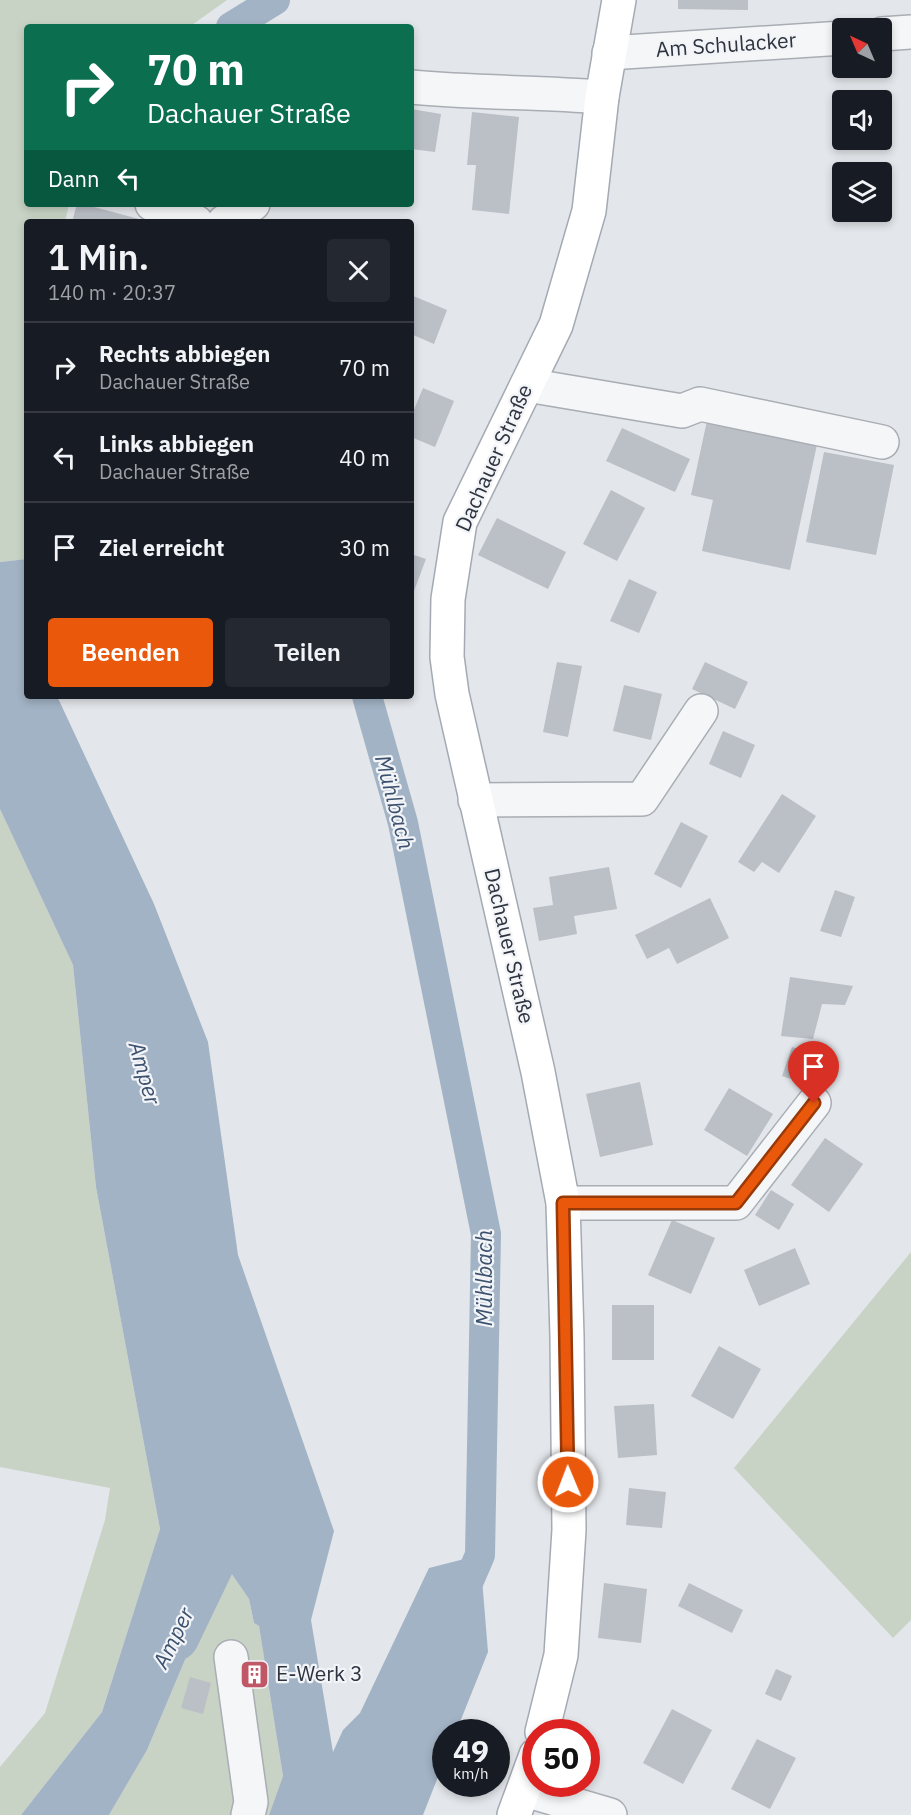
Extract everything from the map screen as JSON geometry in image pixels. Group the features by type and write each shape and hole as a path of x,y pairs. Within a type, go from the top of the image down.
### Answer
{"main road":[{"name":"Dachauer Straße","path":"545,1719 561,1655 569,1530 563,1203 538,1072 475,800 447,657 448,599 460,522 556,325 589,212 602,97 619,0"}],"street":[{"path":"892,33 911,32"},
{"name":"Am Schulacker","path":"609,53 832,39"},
{"path":"414,87 602,97"},
{"path":"159,207 189,219"},
{"path":"229,219 248,207"},
{"path":"527,385 682,411 700,404 882,442"},
{"path":"475,800 642,799 700,711"},
{"path":"563,1203 736,1203 814,1103"},
{"path":"231,1656 251,1802 248,1815"},
{"path":"519,1802 610,1815"}],"green space":[{"path":"0,0 227,0 193,24 24,24 24,207 68,207 66,219 24,219 24,559 0,562"},
{"path":"0,809 73,965 96,1187 160,1529 102,1712 21,1815 0,1815 0,1767 45,1713 105,1520 110,1488 0,1467"},
{"path":"911,1252 911,1620 893,1638 734,1468"},
{"path":"201,1530 249,1599 254,1623 259,1626 283,1776 269,1815 109,1815 147,1750 206,1610"}],"water":[{"path":"24,559 24,699 58,699 154,904 208,1042 238,1255 334,1531 311,1620 333,1752 343,1730 360,1713 429,1568 480,1555 488,1652 461,1719 432,1719 432,1792 423,1815 269,1815 283,1776 259,1626 254,1623 249,1599 202,1531 206,1610 147,1750 109,1815 21,1815 102,1712 160,1529 96,1187 73,965 0,809 0,562"}],"building":[{"path":"678,0 748,0 748,10 678,9"},
{"path":"414,110 441,114 435,152 414,149"},
{"path":"472,112 519,117 509,214 472,210 476,165 467,165"},
{"path":"76,207 94,207 139,219 73,219"},
{"path":"414,296 447,310 434,344 414,335"},
{"path":"423,388 454,401 435,447 414,438 414,410"},
{"path":"708,416 818,440 790,570 702,551 713,500 691,495"},
{"path":"622,428 690,459 675,492 606,461"},
{"path":"824,452 894,465 876,555 806,542"},
{"path":"611,490 645,508 617,561 583,544"},
{"path":"497,518 566,552 548,589 478,555"},
{"path":"414,555 426,559 414,591"},
{"path":"629,579 657,592 639,633 610,621"},
{"path":"557,662 582,666 568,737 543,732"},
{"path":"705,662 748,682 735,709 692,689"},
{"path":"624,685 662,694 651,740 613,731"},
{"path":"723,731 755,745 741,778 709,764"},
{"path":"782,794 816,816 779,873 762,862 754,872 738,862"},
{"path":"681,822 708,836 681,888 654,874"},
{"path":"609,867 617,909 574,916 577,934 539,941 533,908 553,905 549,877"},
{"path":"835,890 855,897 841,937 820,931"},
{"path":"710,898 729,938 677,964 669,948 647,959 635,935"},
{"path":"790,977 853,986 845,1005 822,1004 813,1039 781,1036"},
{"path":"792,1047 812,1053 802,1083 782,1076"},
{"path":"640,1082 653,1145 600,1157 586,1094"},
{"path":"729,1088 773,1114 747,1156 704,1130"},
{"path":"825,1138 863,1164 829,1212 791,1185"},
{"path":"771,1190 794,1204 779,1230 755,1215"},
{"path":"672,1220 715,1238 691,1294 648,1275"},
{"path":"795,1248 810,1284 759,1306 744,1270"},
{"path":"612,1305 654,1305 654,1360 612,1360"},
{"path":"719,1346 761,1369 733,1419 691,1396"},
{"path":"654,1404 657,1455 618,1458 614,1406"},
{"path":"629,1488 666,1492 662,1528 626,1525"},
{"path":"604,1583 647,1589 641,1643 598,1638"},
{"path":"689,1583 743,1610 732,1633 678,1606"},
{"name":"E-Werk 3","path":"261,1663 264,1682 249,1685 246,1665"},
{"path":"776,1669 792,1676 781,1701 765,1694"},
{"path":"190,1677 211,1683 203,1714 181,1708"},
{"path":"672,1709 712,1730 683,1784 643,1763"},
{"path":"757,1739 796,1758 770,1809 731,1789"}],"waterway":[{"name":"Mühlbach","path":"236,24 275,0"},
{"name":"Mühlbach","path":"368,699 403,823 486,1234 480,1555 464,1592"},
{"name":"Amper","path":"174,1636 245,1488"}],"place":[{"name":"E-Werk 3","path":"255,1674"}],"route":[{"path":"568,1482 563,1203 736,1203 814,1103"}]}
